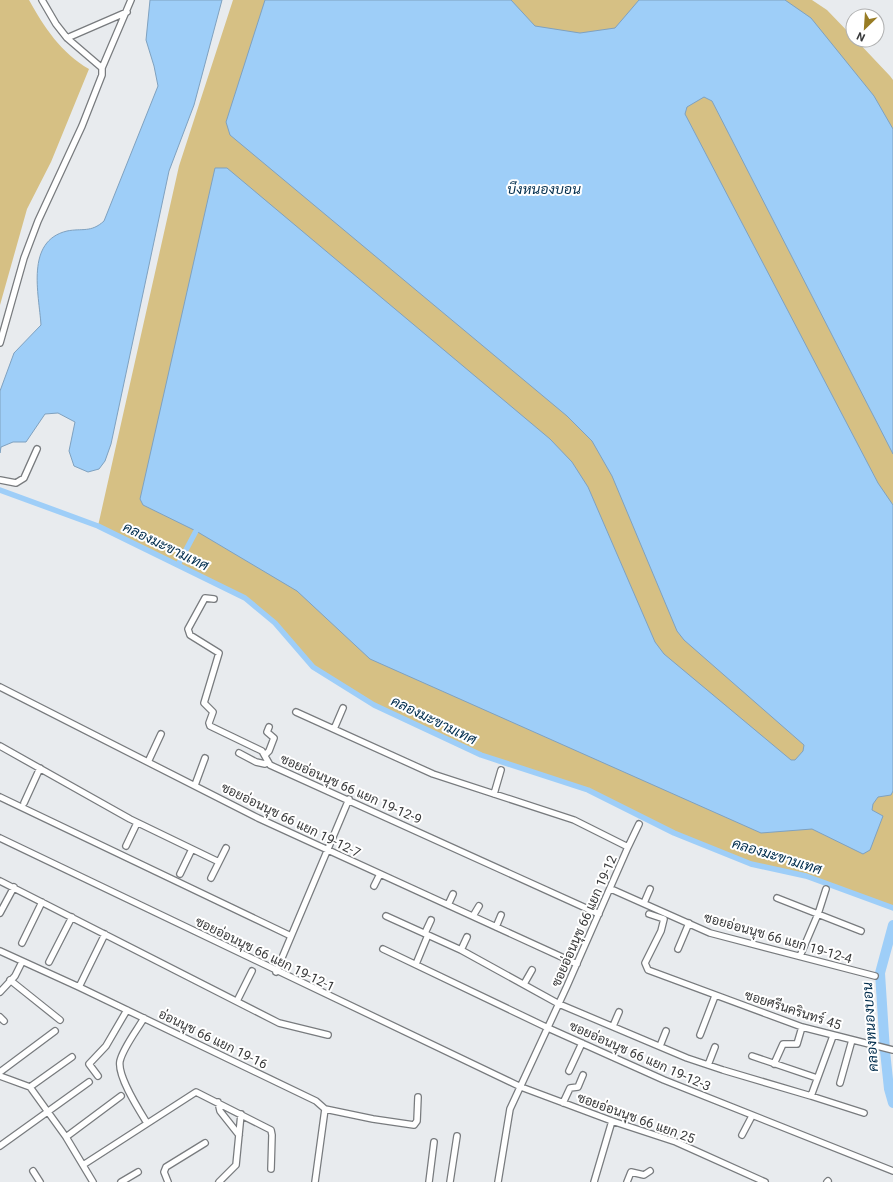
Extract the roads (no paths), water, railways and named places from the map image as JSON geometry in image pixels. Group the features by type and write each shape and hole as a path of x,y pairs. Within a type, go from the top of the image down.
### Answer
{"street":[{"path":"42,0 56,24 67,38 102,68"},
{"path":"0,343 24,258 38,221 82,126 102,75 102,68 131,0"},
{"path":"67,38 127,12"},
{"path":"0,480 16,483 24,478 37,449"},
{"name":"ซอยอ่อนนุช 66 แยก 19-12-9","path":"214,599 205,598 188,630 190,635 219,653 204,703 213,712 209,724 262,751 266,755 267,762 598,914"},
{"name":"ซอยอ่อนนุช 66 แยก 19-12-7","path":"0,687 327,850 577,964"},
{"path":"334,729 343,708"},
{"name":"ซอยอ่อนนุช 66 แยก 19-12","path":"296,712 432,774 574,820 628,848 508,1117 498,1182"},
{"path":"266,755 274,738 267,732 269,727"},
{"path":"148,762 161,734"},
{"path":"0,746 137,822 219,862"},
{"path":"239,753 260,763 265,764 267,762"},
{"path":"194,785 205,758"},
{"path":"24,803 40,768"},
{"path":"494,794 501,770"},
{"path":"0,797 291,936"},
{"path":"276,972 349,799"},
{"path":"126,846 137,822"},
{"path":"628,848 639,824"},
{"name":"ซอยอ่อนนุช 66 แยก 19-12-1","path":"0,838 276,972 521,1088"},
{"path":"211,878 226,848"},
{"path":"180,874 192,849"},
{"path":"374,886 380,874"},
{"path":"0,880 288,1026 328,1035"},
{"path":"0,914 14,887"},
{"name":"ซอยอ่อนนุช 66 แยก 19-12-4","path":"611,889 710,933 875,976"},
{"path":"644,903 650,889"},
{"path":"800,956 818,914 826,889"},
{"path":"448,905 453,894"},
{"path":"777,898 861,931"},
{"path":"22,942 42,902"},
{"path":"473,916 479,906"},
{"name":"ซอยศรีนครินทร์ 45","path":"649,914 664,919 646,964 648,970 802,1027 893,1050"},
{"path":"496,927 501,915"},
{"path":"386,916 461,950 559,1004 660,1046 708,1065 864,1113"},
{"path":"49,962 72,917"},
{"path":"416,964 431,920"},
{"path":"678,950 689,923"},
{"path":"79,987 105,934"},
{"path":"461,950 467,937"},
{"name":"ซอยอ่อนนุช 66 แยก 19-12-3","path":"383,949 548,1028 668,1081 752,1116 893,1171"},
{"name":"อ่อนนุช 66 แยก 19-16","path":"0,951 79,987 316,1101 325,1109"},
{"path":"562,969 566,959"},
{"path":"0,992 15,976 22,962"},
{"path":"524,984 532,970"},
{"path":"237,1001 252,971"},
{"path":"10,980 60,1020"},
{"path":"700,1035 715,996"},
{"path":"98,1076 89,1064 106,1046 127,1010"},
{"path":"613,1026 618,1012"},
{"path":"144,1018 122,1056 120,1065 133,1100 147,1123"},
{"path":"774,1064 783,1044 792,1046 797,1044 802,1027"},
{"path":"0,1076 55,1031"},
{"path":"660,1046 666,1031"},
{"path":"811,1096 833,1036"},
{"path":"840,1083 852,1040"},
{"path":"569,1071 582,1043"},
{"path":"708,1065 715,1047"},
{"path":"752,1056 817,1078"},
{"path":"30,1087 72,1057"},
{"path":"562,1103 570,1088 578,1087 583,1074"},
{"path":"0,1076 30,1087 66,1137 93,1182"},
{"path":"0,1146 89,1082"},
{"name":"ซอยอ่อนนุช 66 แยก 25","path":"521,1088 612,1121 676,1142 765,1182"},
{"path":"83,1164 196,1092 241,1114 272,1132 271,1169"},
{"path":"66,1137 121,1096"},
{"path":"315,1182 325,1109 373,1119 414,1125 417,1121 418,1097"},
{"path":"218,1102 220,1111 239,1135"},
{"path":"219,1182 236,1165 241,1114"},
{"path":"742,1135 752,1116"},
{"path":"594,1182 612,1121"},
{"path":"450,1182 457,1136"},
{"path":"429,1182 434,1142"},
{"path":"168,1182 164,1172 166,1167 205,1143"},
{"path":"628,1182 631,1172 644,1174 650,1170"},
{"path":"33,1171 40,1182"},
{"path":"121,1182 138,1172"}],"water":[{"path":"150,0 222,0 194,105 169,171 111,444 105,461 99,469 88,472 74,466 69,451 75,422 58,413 45,414 26,442 13,442 1,447 0,453 0,391 14,353 41,325 37,284 40,257 45,246 54,237 67,231 91,229 104,221 158,86 146,40"},
{"name":"บึงหนองบอน","path":"265,0 511,0 535,26 580,33 615,28 639,0 785,0 811,18 874,96 893,129 893,454 712,101 704,97 687,107 685,114 878,483 893,505 893,791 891,795 878,797 873,804 872,810 883,816 870,850 863,854 812,829 761,833 370,659 297,591 196,531 143,505 140,499 215,168 227,168 550,439 572,462 588,487 655,642 664,654 791,760 795,760 803,751 804,745 684,640 677,631 612,476 592,441 567,416 230,135 226,122"}],"waterway":[{"name":"คลองมะขามเทศ","path":"0,490 98,526 245,598 275,623 313,667 374,705 481,755 588,790 674,833 751,864 806,876 893,908"},
{"path":"178,565 196,531"},
{"name":"คลองหนองบอน","path":"893,925 880,973 885,1051 889,1089 893,1103"}]}
